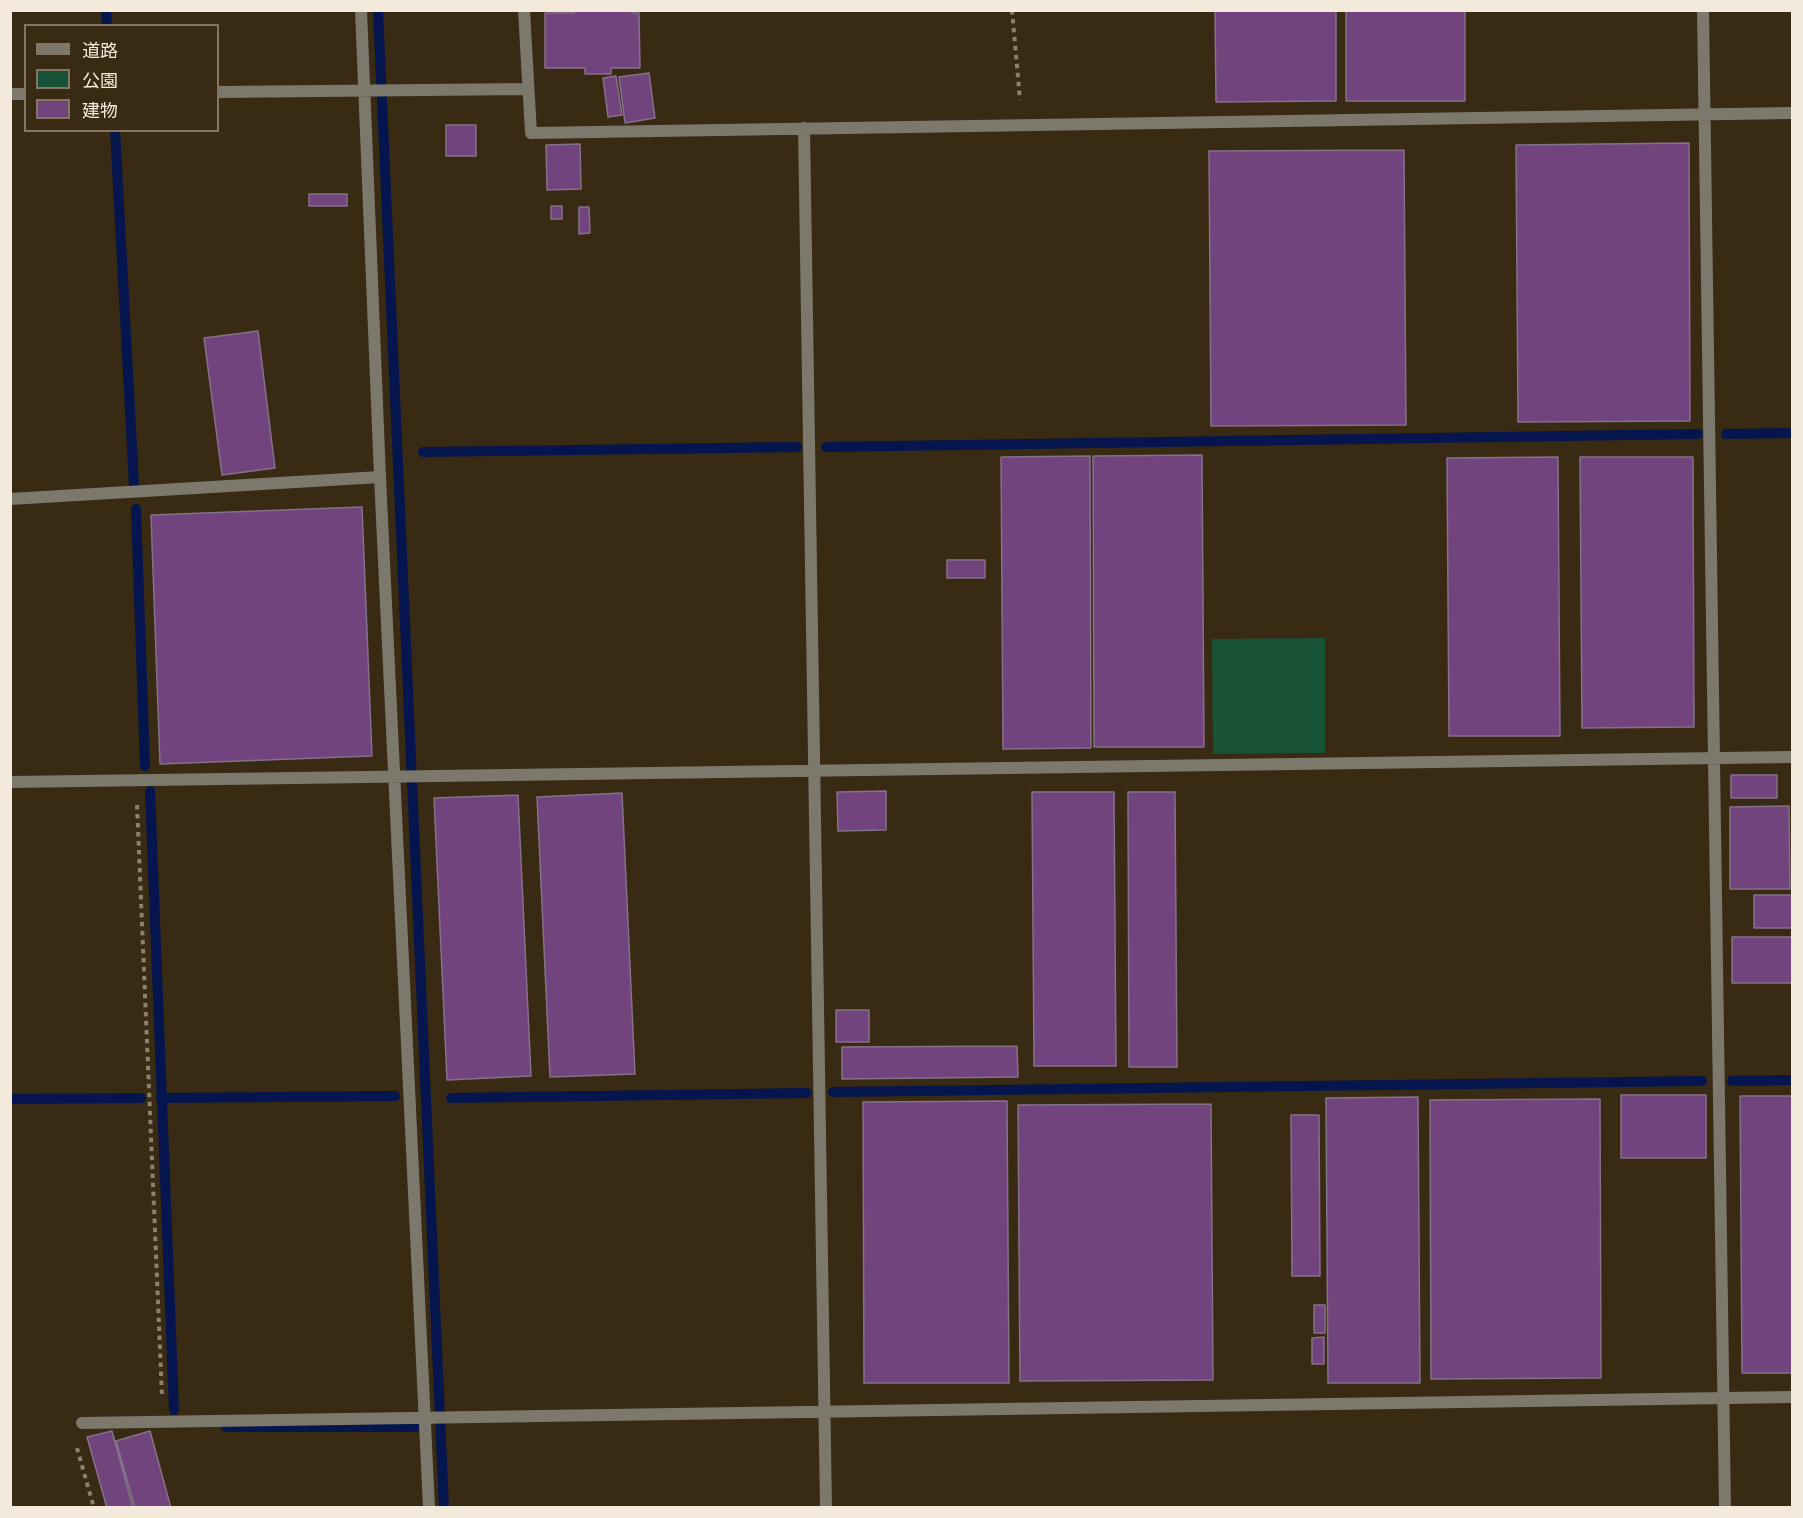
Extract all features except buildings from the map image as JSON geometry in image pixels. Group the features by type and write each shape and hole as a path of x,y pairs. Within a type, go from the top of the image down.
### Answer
{"street":[{"path":"361,10 368,91 380,477 399,776 429,1417 429,1508"},
{"path":"524,10 531,133 1792,113"},
{"path":"1703,10 1725,1508"},
{"path":"219,92 527,89"},
{"path":"804,128 826,1508"},
{"path":"10,499 380,477"},
{"path":"10,782 1792,757"},
{"path":"82,1423 1792,1397"}],"path":[{"path":"1012,10 1023,125"},
{"path":"136,780 163,1422"},
{"path":"82,1423 73,1434 94,1508"}],"green space":[{"path":"1325,638 1325,753 1213,754 1212,639"}],"waterway":[{"path":"106,10 107,24"},
{"path":"378,10 444,1508"},
{"path":"115,132 134,485"},
{"path":"1726,434 1792,433"},
{"path":"826,447 1698,434"},
{"path":"423,452 797,447"},
{"path":"136,509 145,766"},
{"path":"150,791 174,1410"},
{"path":"1732,1081 1792,1080"},
{"path":"833,1092 1702,1081"},
{"path":"451,1098 807,1093"},
{"path":"161,1098 395,1096"},
{"path":"10,1099 141,1098"},
{"path":"226,1427 416,1427"}]}
